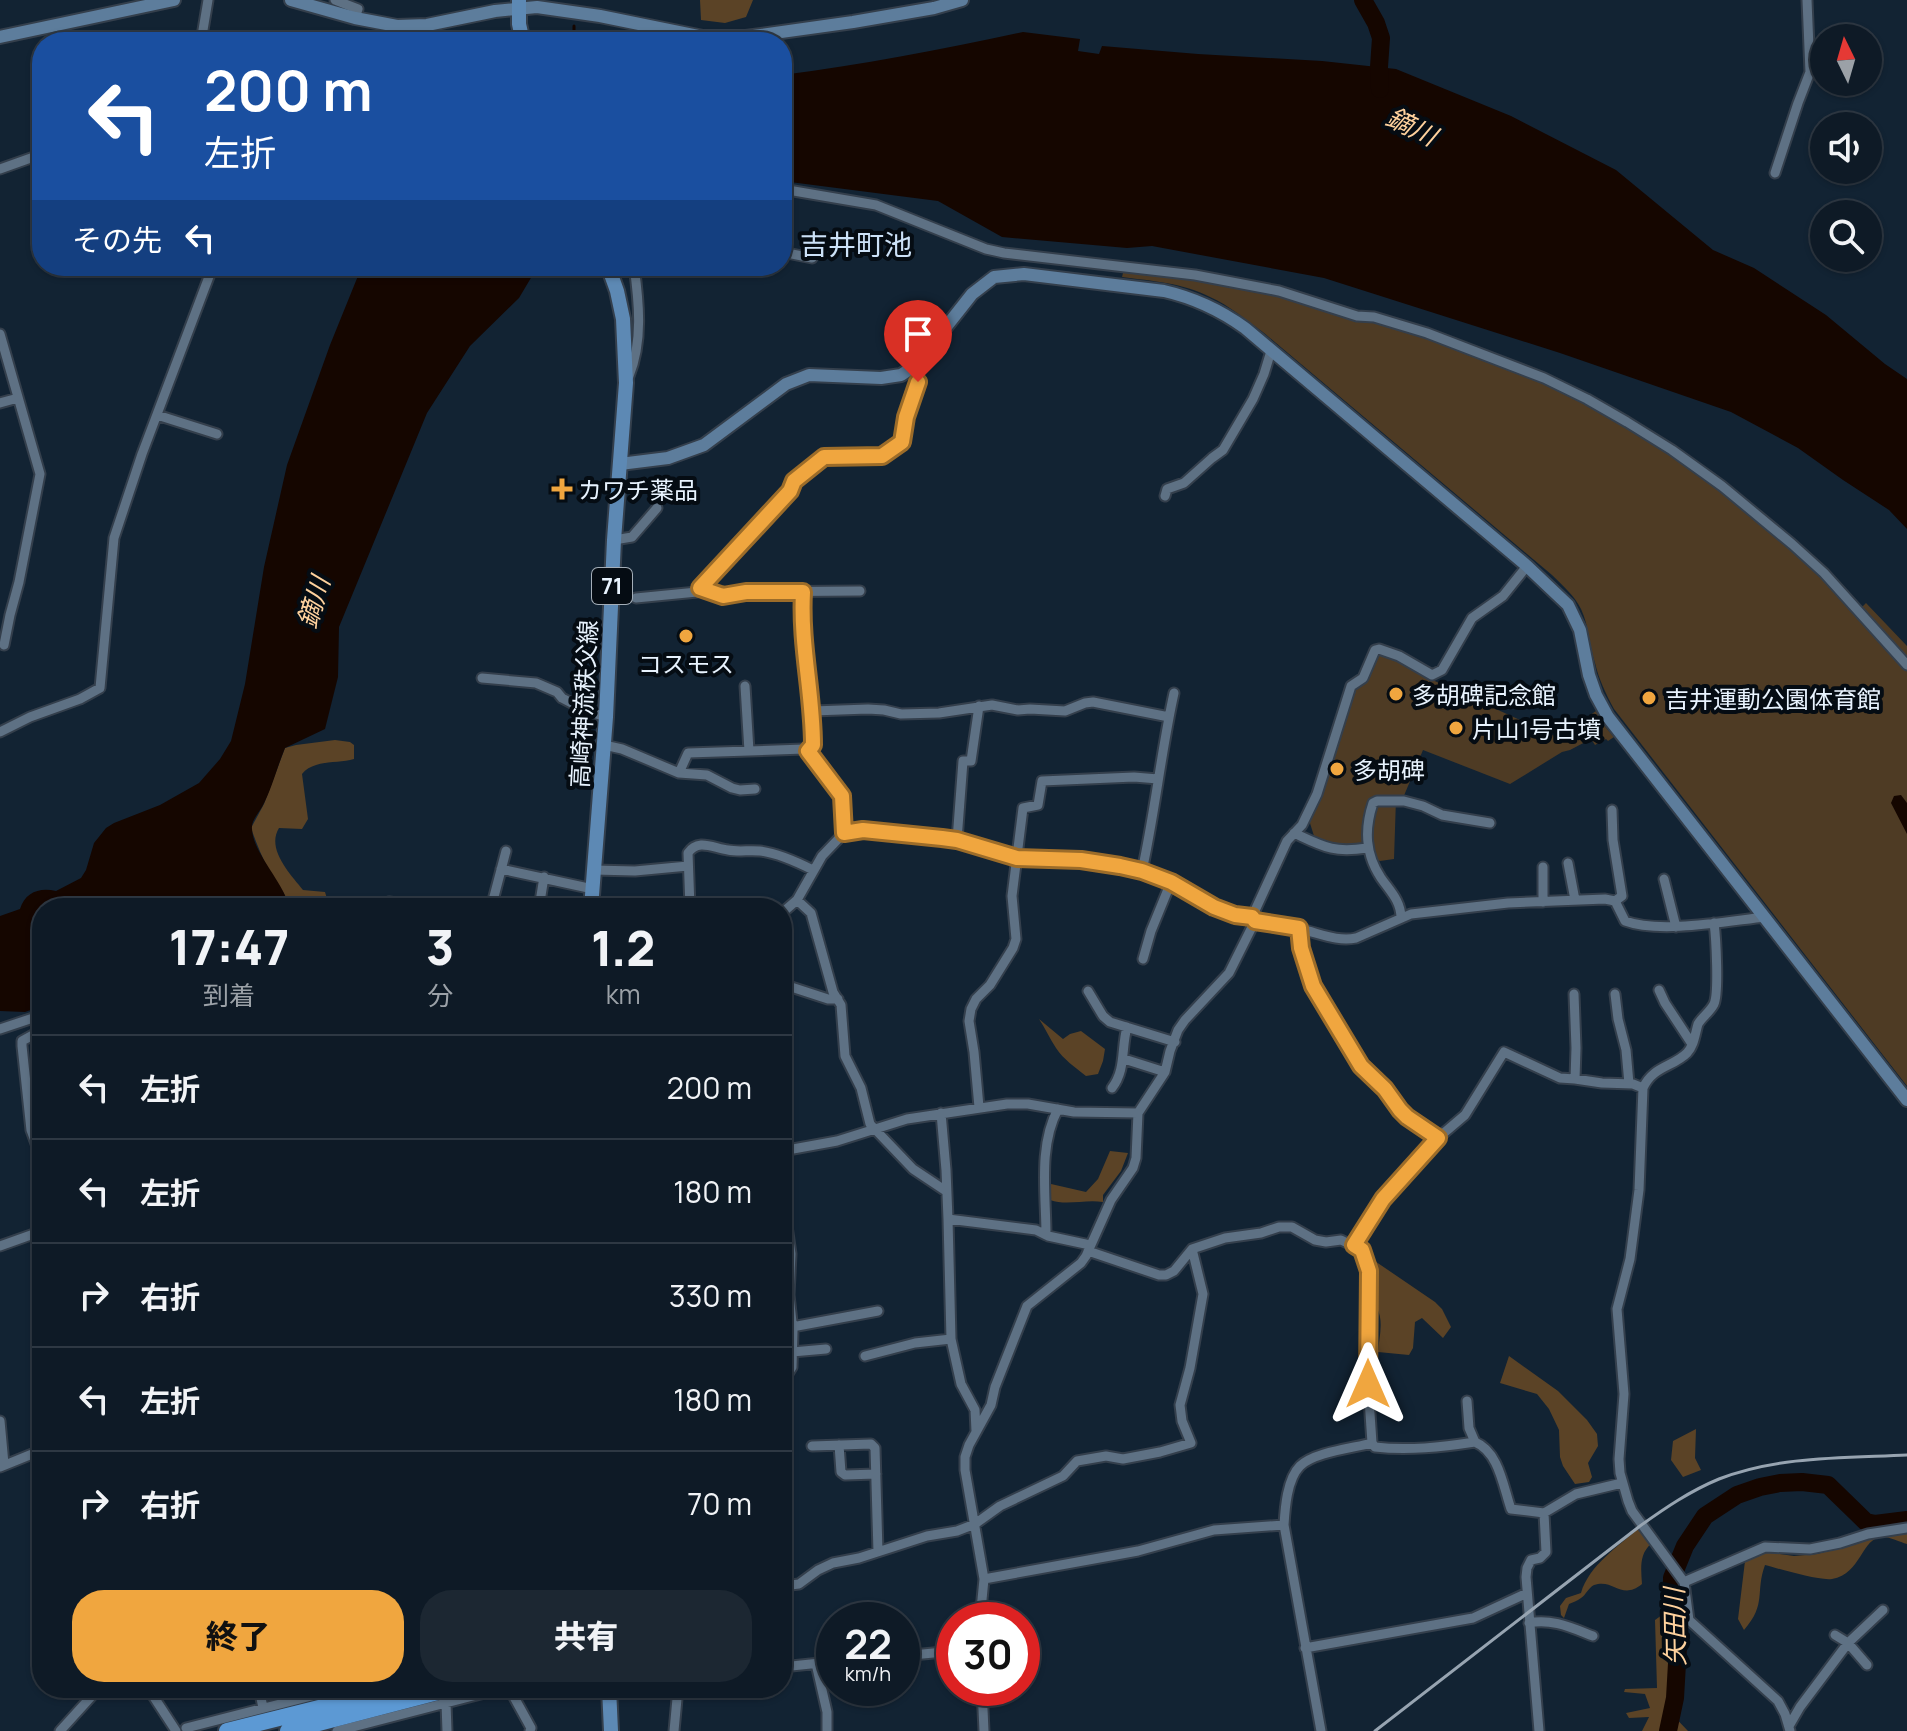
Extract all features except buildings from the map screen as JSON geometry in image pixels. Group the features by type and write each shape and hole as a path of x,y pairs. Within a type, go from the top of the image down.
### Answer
{"highway":[{"path":"235,1729 359,1698"},
{"path":"291,1731 440,1698"}],"main road":[{"path":"520,3 521,32"},
{"name":"高崎神流秩父線","path":"592,898 626,383 623,319 612,276"},
{"path":"609,1698 611,1731"}],"street":[{"path":"0,37 174,0"},
{"path":"203,32 208,0"},
{"path":"291,0 386,24 416,26 449,22 520,3 678,32"},
{"path":"335,0 358,9 355,18"},
{"path":"782,32 867,20 962,0"},
{"path":"1775,173 1810,72 1807,0"},
{"path":"0,169 32,158"},
{"path":"792,191 876,205 986,249 1004,253 1195,275 1279,291 1357,316 1374,317 1427,333 1544,378 1627,422 1722,486 1824,573 1907,665"},
{"path":"792,254 812,258"},
{"path":"620,464 668,458 704,445 786,384 809,375 881,378 901,375 916,365 972,294 994,277 1024,274 1164,291 1187,296 1227,315 1527,566 1568,605 1580,630 1596,695 1608,717 1907,1100"},
{"path":"0,732 100,688 114,538 209,276"},
{"path":"626,383 637,347 636,276"},
{"path":"0,334 40,474 4,645"},
{"path":"1165,496 1167,489 1184,483 1223,450 1253,399 1271,351"},
{"path":"636,598 697,592 790,491 794,481 824,457 882,456 902,442 906,417 918,382 916,365"},
{"path":"0,403 18,398"},
{"path":"157,415 217,434"},
{"path":"614,540 632,537 657,508"},
{"path":"982,1602 984,1579 965,1457 991,1405 1027,1306 1081,1263 1111,1200 1133,1168 1138,1113 1165,1072 1178,1030 1229,973 1287,841 1302,825 1317,794 1351,686 1363,678 1375,650 1379,649 1432,675 1442,670 1472,618 1503,596 1527,566"},
{"path":"700,588 723,596 746,592 860,591"},
{"path":"803,592 802,617 813,711 813,745 808,751"},
{"path":"482,678 536,683 587,711 606,717"},
{"path":"745,686 749,751"},
{"path":"1142,871 1174,693"},
{"path":"813,711 868,709 901,714 939,713 992,705 1018,710 1065,711 1085,703 1100,702 1169,717"},
{"path":"957,840 963,761 971,761 979,706"},
{"path":"604,745 622,749 679,773 707,775 740,790 755,789"},
{"path":"679,773 688,753 804,749 842,796 844,833"},
{"path":"979,1107 969,1021 976,999 990,985 1016,939 1012,896 1023,808 1038,805 1042,781 1134,777 1158,779"},
{"path":"1401,918 1397,898 1379,875 1367,848 1367,827 1373,803 1404,801 1442,815 1490,823"},
{"path":"792,904 822,856 844,833 863,830 957,840 1017,858 1101,862 1142,871 1171,882 1214,907 1235,915 1347,940 1411,914 1508,903 1615,901 1622,896 1613,840 1612,810"},
{"path":"1294,833 1326,848 1367,848"},
{"path":"690,898 688,853 696,845 772,853 813,870"},
{"path":"494,898 506,851"},
{"path":"1568,863 1575,900"},
{"path":"594,870 635,871 688,866"},
{"path":"1543,867 1543,902"},
{"path":"501,869 593,889"},
{"path":"541,898 544,877"},
{"path":"1664,879 1676,927"},
{"path":"1143,959 1171,882"},
{"path":"797,900 811,913 833,992 841,1005 845,1056 859,1081 873,1130 913,1169 946,1191"},
{"path":"1615,901 1625,921 1633,924 1676,927 1765,917"},
{"path":"1714,923 1717,949 1714,1004 1699,1022 1686,1054 1660,1069 1643,1088 1639,1190 1630,1259 1617,1309 1624,1394 1619,1459 1622,1483 1632,1511 1683,1581 1689,1620 1778,1701 1790,1729"},
{"path":"1299,928 1301,948 1313,986 1356,1059 1400,1110 1438,1138"},
{"path":"792,987 828,999 838,999"},
{"path":"1659,990 1692,1044"},
{"path":"1088,991 1110,1022 1175,1042"},
{"path":"1574,994 1575,1079"},
{"path":"1615,994 1629,1084"},
{"path":"0,1029 32,1018"},
{"path":"1112,1088 1119,1078 1124,1059 1127,1027"},
{"path":"32,1036 22,1041 32,1131"},
{"path":"1354,1245 1383,1199 1438,1138 1465,1115 1504,1052 1560,1078 1643,1088"},
{"path":"1124,1059 1165,1072"},
{"path":"28,1098 32,1095"},
{"path":"792,1149 837,1141 907,1119 979,1107 1019,1103 1074,1112 1138,1113"},
{"path":"1046,1235 1046,1159 1051,1121 1058,1109"},
{"path":"941,1113 946,1170 951,1339 961,1384 975,1410 976,1431"},
{"path":"948,1219 1036,1230 1159,1275 1174,1271 1192,1249 1225,1238 1279,1227 1292,1227 1315,1240 1341,1240 1354,1245 1362,1250 1369,1271 1368,1384 1372,1443 1375,1447 1392,1449 1475,1442 1485,1447 1493,1457 1511,1509 1544,1513 1576,1494 1622,1483"},
{"path":"0,1246 32,1235"},
{"path":"792,1585 799,1584 825,1566 975,1524 1000,1506 1063,1476 1077,1461 1106,1456 1123,1459 1191,1443 1182,1421 1180,1405 1203,1294 1192,1249"},
{"path":"792,1327 878,1311"},
{"path":"865,1356 915,1343 951,1339"},
{"path":"792,1348 826,1349"},
{"path":"1467,1401 1469,1428 1475,1442"},
{"path":"0,1421 2,1466 32,1454"},
{"path":"1321,1731 1284,1525 1287,1495 1301,1465 1316,1457 1372,1443"},
{"path":"812,1446 871,1444 875,1448 878,1552"},
{"path":"839,1445 841,1472 845,1475 876,1474"},
{"path":"1539,1731 1527,1568 1531,1560 1540,1558 1546,1552 1544,1513"},
{"path":"984,1579 1138,1551 1214,1530 1284,1525"},
{"path":"1683,1581 1765,1547 1810,1549 1907,1528"},
{"path":"1305,1648 1473,1618 1527,1593"},
{"path":"1790,1729 1800,1707 1848,1643 1883,1610"},
{"path":"1529,1623 1542,1620 1593,1636"},
{"path":"1835,1635 1848,1643 1867,1665"},
{"path":"792,1666 816,1663"},
{"path":"60,1731 90,1698"},
{"path":"156,1698 181,1730 302,1698"},
{"path":"263,1698 266,1707"},
{"path":"337,1731 443,1698"},
{"path":"447,1731 449,1698"},
{"path":"509,1698 531,1728 530,1731"},
{"path":"674,1731 677,1698"},
{"path":"826,1706 827,1731"},
{"path":"983,1706 984,1731"},
{"path":"235,1729 266,1707"}],"shaded area":[{"path":"700,0 753,0 746,17 725,23 701,20"},
{"path":"1125,265 1195,274 1357,312 1376,313 1479,348 1589,395 1674,447 1839,584 1861,608 1866,603 1907,646 1907,1086 1614,709 1599,675 1584,615 1568,591 1244,318 1200,292 1167,283 1122,277"},
{"path":"1380,652 1426,677 1557,737 1596,711 1614,737 1595,745 1591,739 1562,752 1510,784 1423,750 1403,798 1396,799 1394,859 1374,859 1365,842 1353,848 1333,845 1314,836 1309,820 1354,689 1365,679"},
{"path":"335,740 354,745 354,759 313,766 302,774 308,819 302,829 279,828 276,836 277,853 303,890 325,892 327,898 286,898 264,860 251,828 264,804 285,748"},
{"path":"1039,1019 1063,1039 1081,1031 1105,1049 1098,1074 1086,1076 1066,1060"},
{"path":"1110,1151 1128,1153 1121,1171 1103,1195 1103,1202 1050,1200 1051,1184 1086,1192 1098,1179"},
{"path":"1366,1255 1442,1309 1451,1327 1443,1338 1422,1318 1415,1322 1413,1348 1409,1355 1378,1352 1379,1313 1377,1308 1363,1305 1367,1284"},
{"path":"1509,1356 1558,1391 1597,1434 1598,1446 1588,1463 1592,1477 1589,1482 1575,1484 1563,1466 1559,1430 1549,1409 1537,1394 1500,1383"},
{"path":"1696,1429 1695,1458 1701,1470 1683,1477 1671,1460 1673,1441"},
{"path":"1640,1527 1651,1544 1643,1557 1642,1584 1628,1590 1607,1584 1594,1585 1583,1597 1569,1604 1564,1618 1560,1606 1566,1598 1581,1593 1598,1565"},
{"path":"1907,1532 1907,1544 1886,1537 1876,1539 1850,1570 1832,1579 1809,1577 1765,1565 1756,1613 1744,1630 1738,1619 1745,1561 1766,1552 1794,1556 1817,1554 1870,1536"},
{"path":"1669,1610 1673,1643 1666,1708 1688,1731 1642,1731 1649,1717 1629,1718 1626,1713 1650,1708 1645,1694 1624,1692 1625,1689 1657,1688 1655,1620"}],"water":[{"name":"鏑川","path":"1023,32 1080,39 1078,51 1099,54 1102,46 1322,61 1396,69 1511,116 1616,170 1713,250 1754,268 1826,315 1907,379 1907,529 1889,510 1798,448 1731,412 1560,353 1324,278 1152,246 1127,248 1002,237 938,201 792,182 792,74"},
{"name":"鏑川","path":"358,276 532,276 519,298 470,346 427,413 339,627 338,677 325,729 285,748 269,793 253,823 254,839 286,898 32,898 32,1010 0,1011 0,916 20,909 25,898 34,892 56,891 81,878 94,843 106,828 160,805 199,783 231,741 287,465"},
{"path":"1901,795 1907,803 1907,834 1891,803 1894,796"}],"waterway":[{"path":"1363,0 1381,38 1380,89"},
{"path":"574,26 574,32"},
{"name":"矢田川","path":"1668,1731 1675,1698 1678,1646 1672,1606 1672,1578 1685,1546 1705,1516 1737,1495 1760,1487 1802,1482 1828,1485 1866,1522 1875,1524 1907,1520"}],"railway":[{"path":"1375,1731 1640,1526 1698,1489 1741,1471 1788,1462 1907,1455"}],"place":[{"name":"カワチ薬品","path":"562,489"},
{"name":"コスモス","path":"686,636"},
{"name":"多胡碑記念館","path":"1396,694"},
{"name":"吉井運動公園体育館","path":"1649,698"},
{"name":"片山1号古墳","path":"1456,728"},
{"name":"多胡碑","path":"1337,769"}],"district":[{"name":"吉井町池","path":"856,244"}],"route":[{"path":"918,382 906,417 902,442 882,456 824,457 815,463 794,481 790,491 700,588 723,596 746,592 803,592 802,617 813,711 813,745 808,751 842,796 844,833 863,830 942,838 1017,858 1101,862 1142,871 1171,882 1214,907 1235,915 1299,928 1301,948 1313,986 1361,1066 1385,1089 1407,1117 1438,1138 1383,1199 1354,1245 1362,1250 1369,1271 1368,1384"}]}
